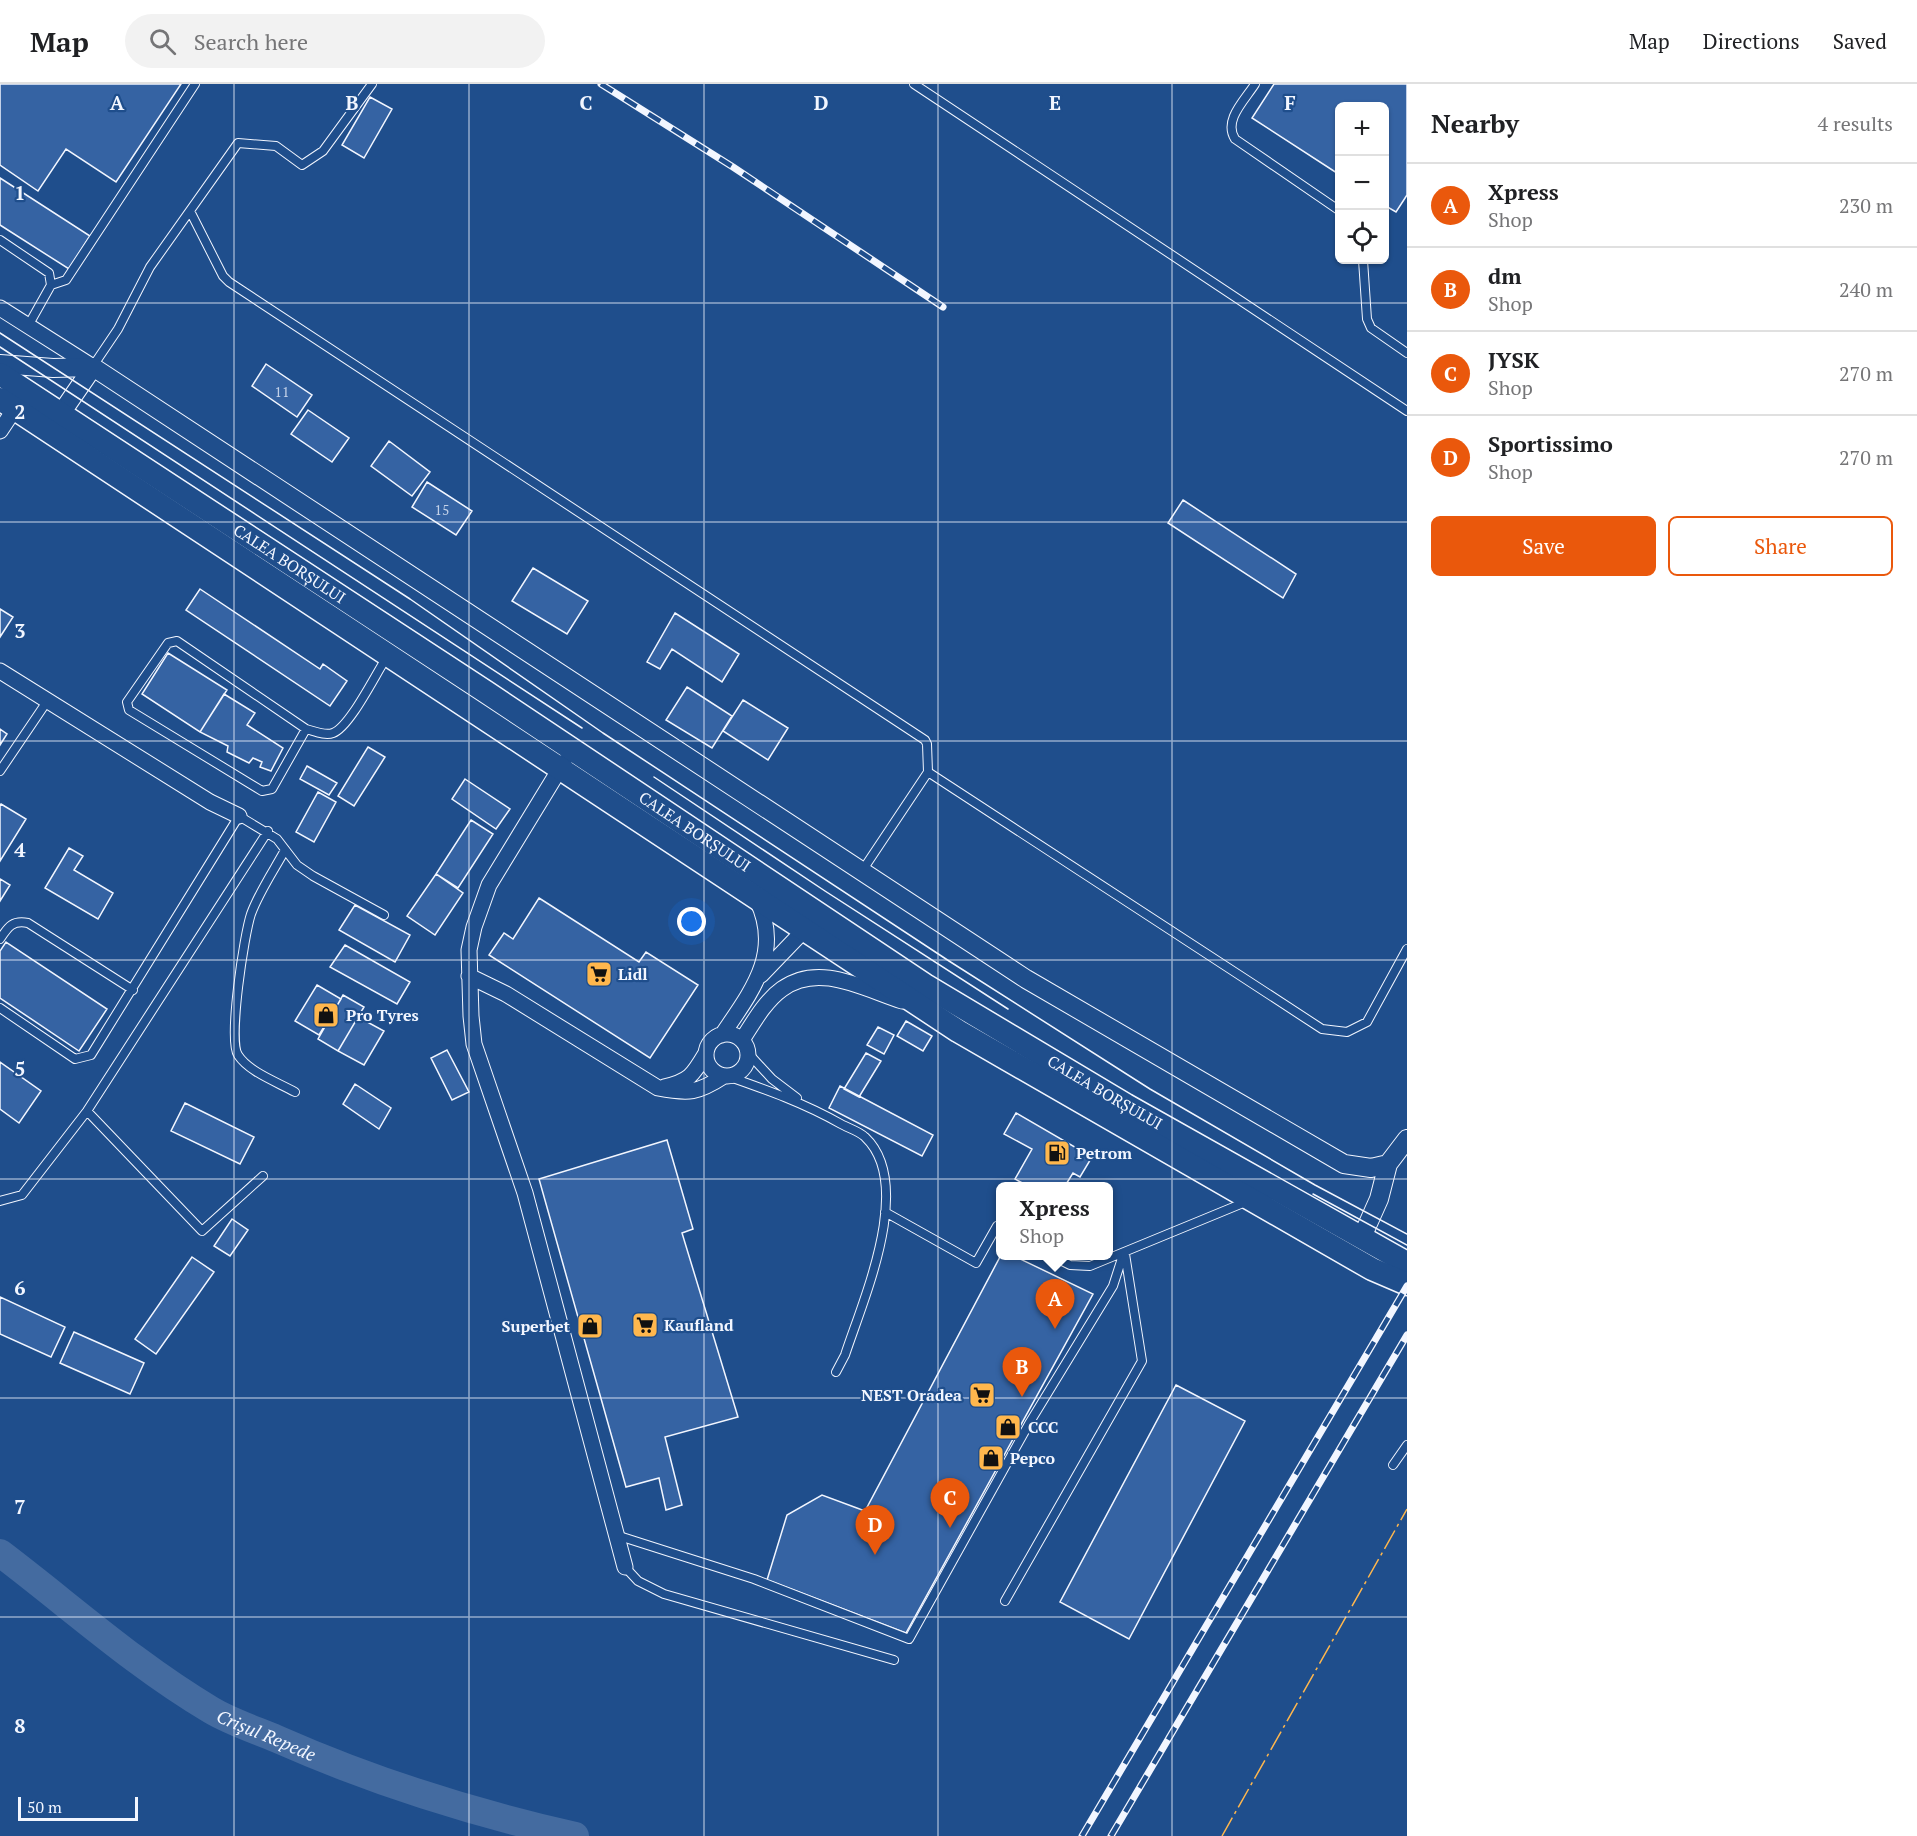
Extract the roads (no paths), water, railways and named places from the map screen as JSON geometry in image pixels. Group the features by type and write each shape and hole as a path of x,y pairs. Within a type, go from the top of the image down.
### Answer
{"main road":[{"name":"CALEA BORȘULUI","path":"0,374 14,400 55,423 812,923 924,1009 1046,1084 1253,1199 1372,1269 1407,1284"},
{"name":"CALEA BORȘULUI","path":"55,423 388,655 566,759 757,900 812,923 1126,1105 1407,1263"},
{"path":"1372,1269 1407,1293"}],"street":[{"path":"0,308 1026,979 1344,1164 1371,1168 1388,1164"},
{"path":"0,364 53,368 93,367"},
{"path":"55,423 93,367"},
{"path":"0,431 14,400"},
{"path":"0,671 210,802 239,816"},
{"path":"566,759 489,885 474,927 469,950 469,976 474,1044 525,1193 625,1567"},
{"path":"757,900 766,927 767,943 761,975"},
{"path":"658,1088 680,1083 693,1075 711,1041 722,1035 761,975 812,923"},
{"path":"469,976 506,994 658,1088 684,1093 703,1090 725,1076 742,1069 745,1046 781,989 811,976 829,977 924,1009"},
{"path":"722,1035 736,1036 745,1046"},
{"path":"706,1053 709,1066 725,1076"},
{"path":"1362,1237 1379,1199 1388,1164 1407,1139"}],"lane":[{"path":"51,285 66,279 195,84"},
{"path":"93,367 118,329 150,267 238,143 276,146 302,165 323,151 372,84"},
{"path":"914,84 1407,411"},
{"path":"1255,84 1231,121 1230,131 1235,139 1339,210"},
{"path":"190,211 223,276 229,282 925,740 928,772 862,871"},
{"path":"0,240 49,273 51,285 28,326"},
{"path":"1363,264 1367,320 1371,327 1407,353"},
{"path":"306,729 272,789 262,791 129,710 127,702 168,643 177,641 306,729 322,734 334,733 340,728 388,655"},
{"path":"0,771 48,700"},
{"path":"928,772 1322,1029 1347,1032 1367,1022 1407,949"},
{"path":"0,1008 75,1059 91,1055 239,816 268,831 297,865 313,876 384,915"},
{"path":"0,1202 22,1195 87,1111 268,831"},
{"path":"285,850 252,912 244,942 235,1028 236,1053 246,1064 295,1092"},
{"path":"0,939 10,925 19,921 28,923 133,990"},
{"path":"745,1046 772,1079 803,1103"},
{"path":"725,1076 803,1103 864,1136 878,1154 888,1195 885,1212 870,1280 845,1354 836,1372"},
{"path":"87,1111 202,1231 263,1176"},
{"path":"1113,1257 1253,1199"},
{"path":"885,1212 976,1263 996,1228"},
{"path":"616,1535 754,1580 909,1639 1030,1422 1113,1286 1125,1252"},
{"path":"1005,1601 1142,1362 1125,1252"},
{"path":"1060,1260 1080,1267 1105,1260"},
{"path":"1393,1465 1407,1445"},
{"path":"625,1567 638,1581 664,1594 894,1660"}],"waterway":[{"name":"Crișul Repede","path":"0,1553 156,1674 183,1693 227,1718 349,1769 424,1795 575,1836"}],"tram line":[{"path":"0,333 410,599 603,733 949,961 1150,1089 1315,1185 1407,1234"},
{"path":"0,347 582,728"},
{"path":"654,777 1008,1009"},
{"path":"1313,1194 1407,1245"}],"railway":[{"path":"601,84 733,167 943,307"},
{"path":"1082,1836 1407,1286"},
{"path":"1111,1836 1407,1335"}],"place":[{"name":"Lidl","path":"599,974"},
{"name":"Pro Tyres","path":"326,1015"},
{"name":"Petrom","path":"1057,1153"},
{"name":"Kaufland","path":"645,1325"},
{"name":"Superbet","path":"590,1326"},
{"name":"Xpress","path":"1055,1329"},
{"name":"NEST Oradea","path":"982,1395"},
{"name":"dm","path":"1022,1397"},
{"name":"CCC","path":"1008,1427"},
{"name":"Pepco","path":"991,1458"},
{"name":"JYSK","path":"950,1528"},
{"name":"Sportissimo","path":"875,1555"}]}
